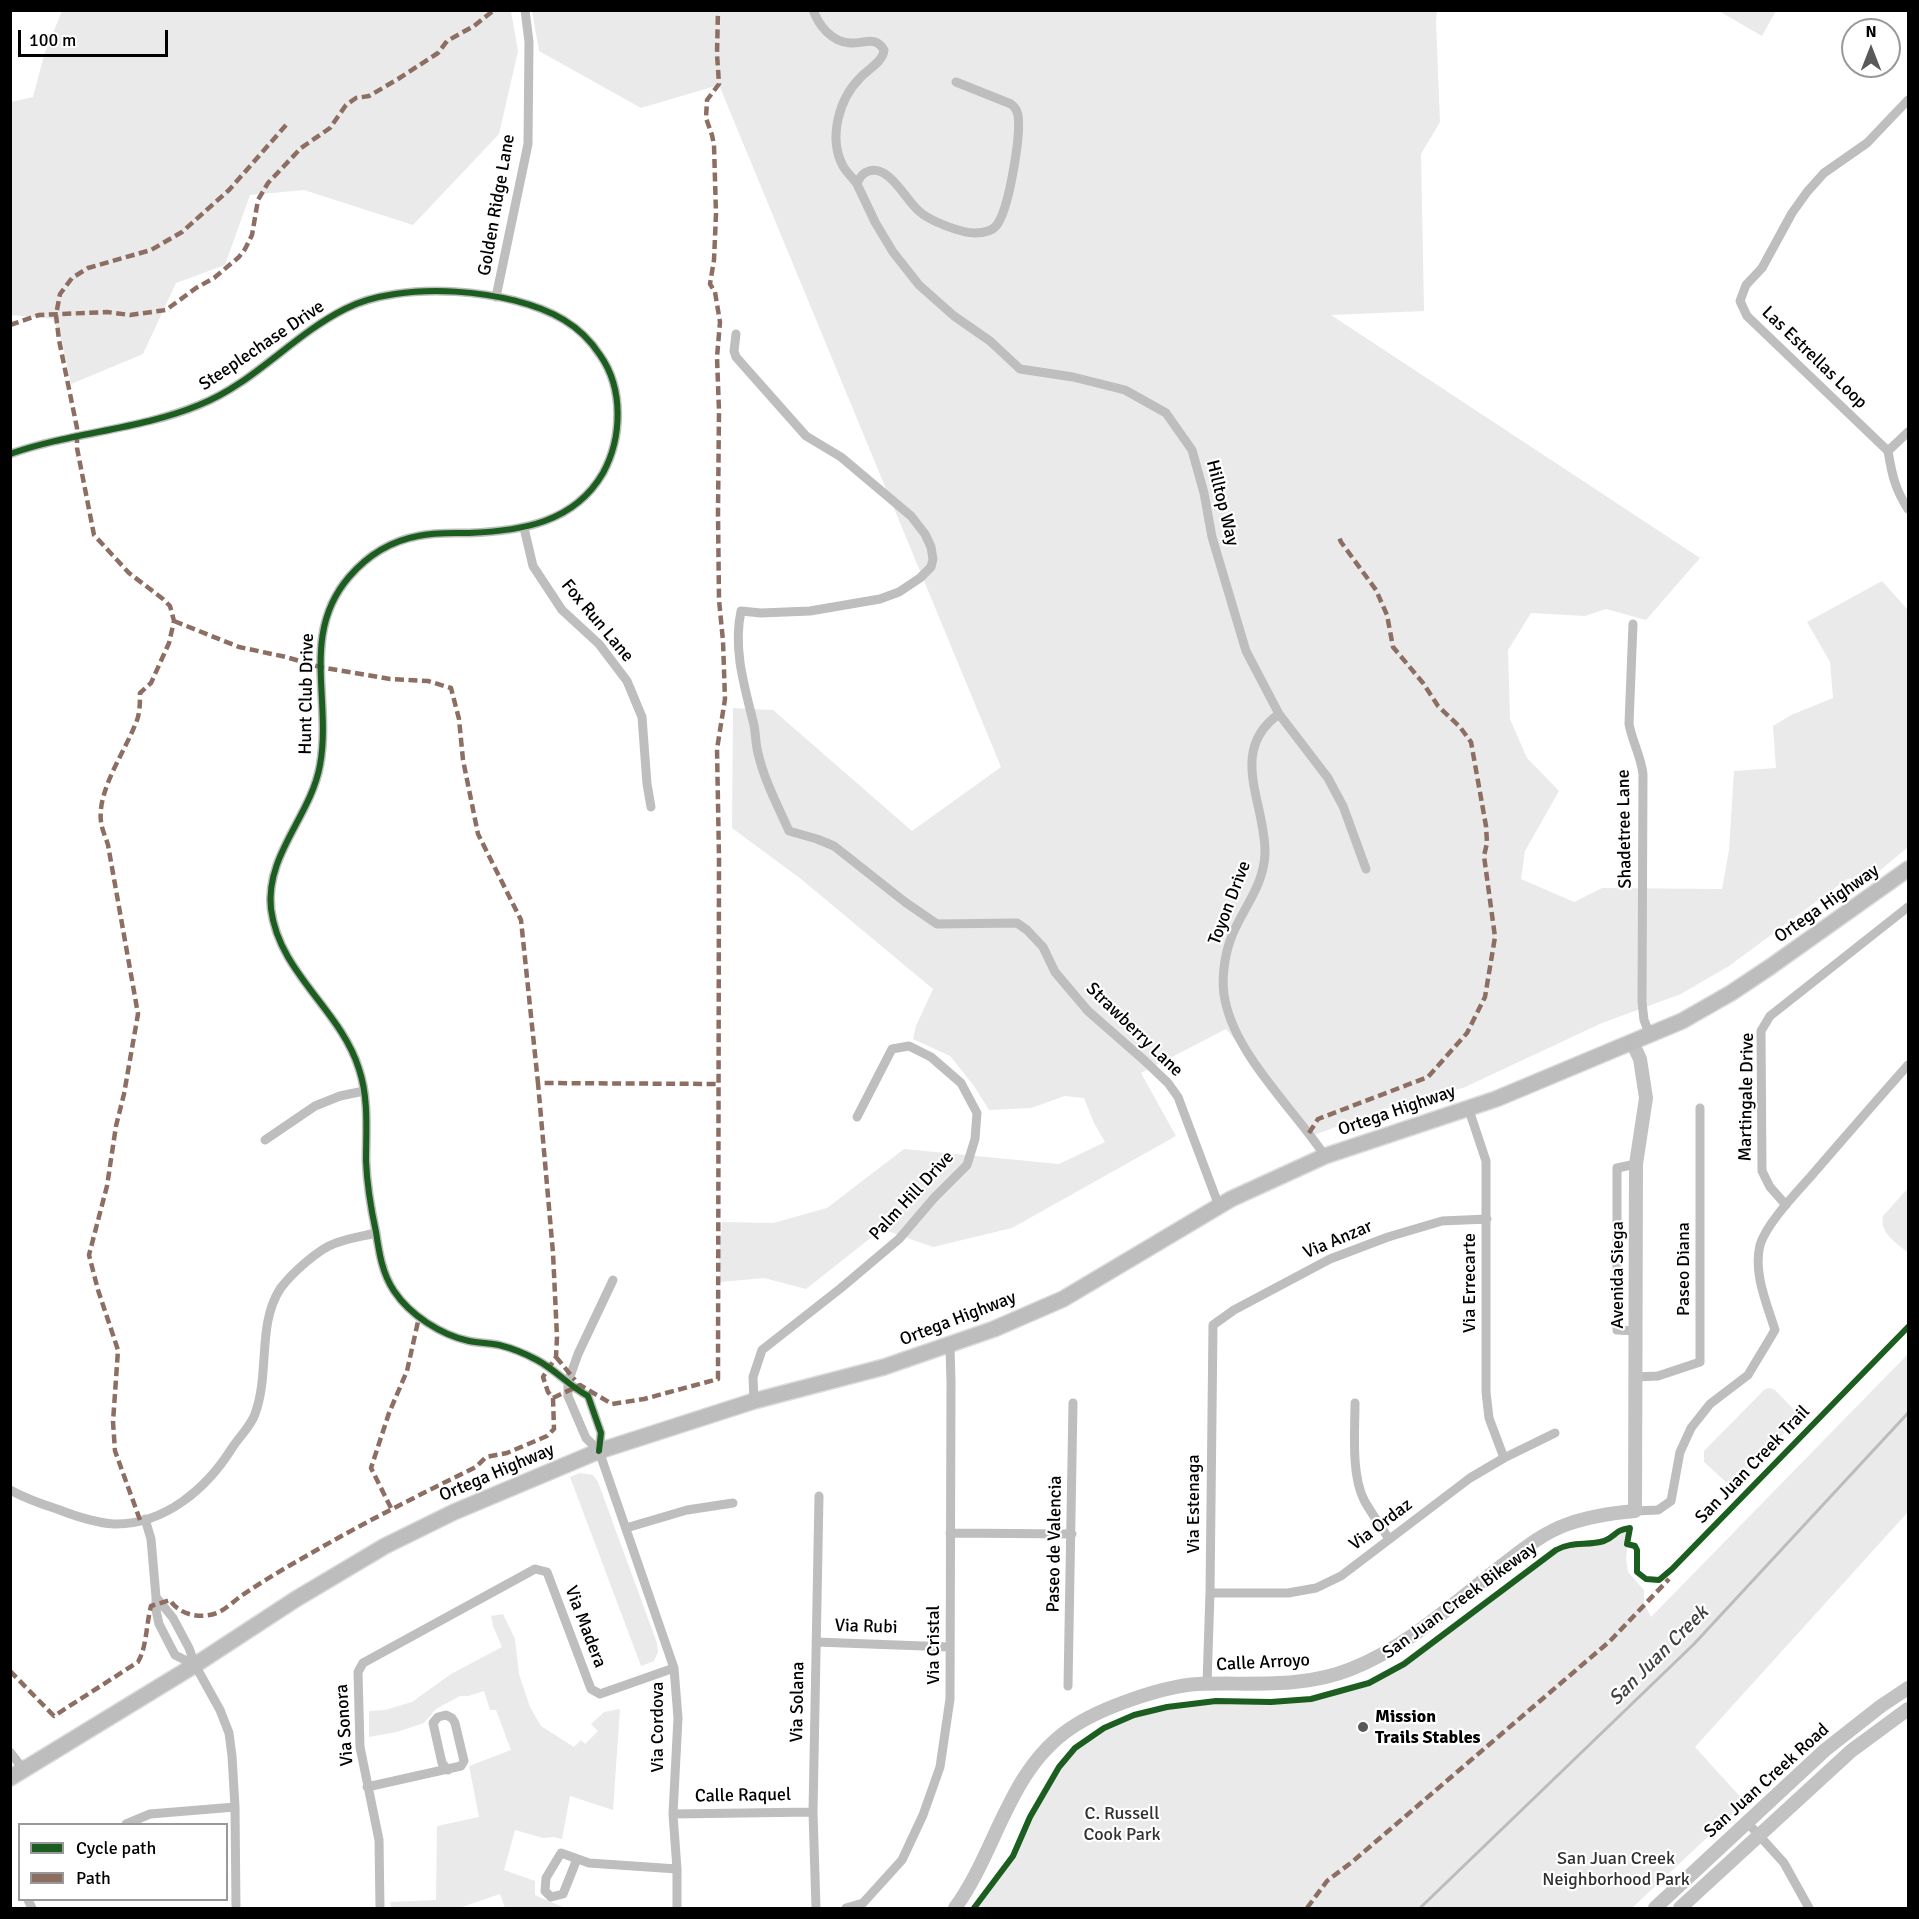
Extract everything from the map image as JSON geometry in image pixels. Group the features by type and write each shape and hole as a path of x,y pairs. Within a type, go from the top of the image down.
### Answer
{"main road":[{"name":"Ortega Highway","path":"17,1774 195,1665 296,1599 385,1546 454,1512 599,1451 754,1401 884,1367 950,1346 1063,1299 1219,1206 1325,1156 1526,1087 1682,1022 1731,993 1829,927 1908,869"}],"street":[{"name":"Golden Ridge Lane","path":"496,297 528,144 529,42 525,10"},
{"name":"Hilltop Way","path":"813,10 826,32 839,41 850,44 874,41 884,50 883,57 858,80 841,109 835,137 843,165 857,184 875,222 893,252 919,285 954,316 990,341 1020,369 1073,376 1125,390 1166,413 1192,450 1204,493 1212,537 1246,651 1279,714 1328,778 1344,806 1366,869"},
{"path":"857,184 866,173 880,171 892,180 922,214 962,232 978,233 994,228 1001,218 1007,196 1018,129 1018,114 1011,104 956,82"},
{"name":"Las Estrellas Loop","path":"1888,451 1747,316 1740,301 1746,285 1762,268 1792,213 1807,192 1824,173 1867,143 1908,100"},
{"name":"Steeplechase Drive","path":"10,454 43,444 146,422 202,405 236,385 315,326 348,307 377,297 442,291 496,297"},
{"name":"Hunt Club Drive","path":"496,297 561,318 588,340 605,362 612,381 617,403 618,423 613,447 602,475 578,502 554,518 524,528 471,533 438,533 399,541 370,556 340,588 324,622 320,644 323,731 320,766 310,799 281,851 274,872 271,908 275,929 283,948 300,976 342,1030 359,1068 364,1091 368,1190 382,1264 394,1292 428,1325 464,1341 501,1345 538,1361 588,1396 601,1433 599,1451"},
{"name":"Strawberry Lane","path":"736,334 734,351 736,357 800,430 813,441 841,457 912,516 922,528 933,553 931,567 927,573 899,592 880,599 810,611 761,614 741,611 738,624 740,668 755,728 758,753 789,831 834,846 937,924 1017,923 1027,930 1043,947 1055,972 1088,1011 1145,1061 1168,1083 1178,1097 1219,1206"},
{"path":"1908,432 1888,451 1893,481 1908,509"},
{"name":"Fox Run Lane","path":"524,528 533,566 562,610 599,644 627,681 642,717 651,807"},
{"name":"Shadetree Lane","path":"1633,624 1629,724 1643,774 1642,1002 1644,1020 1650,1035"},
{"name":"Toyon Drive","path":"1279,714 1266,723 1255,743 1252,780 1265,853 1256,889 1230,941 1224,976 1224,998 1230,1018 1260,1070 1310,1133 1325,1156"},
{"name":"Martingale Drive","path":"1786,1205 1770,1187 1762,1171 1761,1031 1770,1016 1908,907"},
{"name":"Avenida Siega","path":"1632,1042 1640,1059 1646,1098 1636,1164 1635,1511"},
{"name":"Palm Hill Drive","path":"754,1401 753,1377 762,1350 899,1239 934,1198 967,1165 973,1148 977,1113 961,1083 931,1057 909,1046 892,1049 857,1117"},
{"path":"1635,1511 1658,1510 1671,1501 1680,1452 1691,1428 1710,1404 1748,1375 1775,1330 1761,1281 1758,1262 1761,1244 1786,1205 1908,1065"},
{"path":"265,1140 315,1106 340,1096 364,1091"},
{"name":"Via Errecarte","path":"1468,1107 1486,1161 1486,1392 1490,1418 1504,1458"},
{"name":"Paseo Diana","path":"1635,1377 1658,1376 1700,1362 1700,1108"},
{"path":"1635,1331 1617,1330 1617,1168 1636,1164"},
{"name":"Via Anzar","path":"1213,1325 1234,1310 1330,1259 1388,1237 1442,1221 1487,1219"},
{"path":"10,1490 78,1517 115,1524 145,1519 177,1506 201,1488 224,1461 254,1416 263,1383 267,1329 280,1289 314,1256 334,1243 376,1233"},
{"path":"599,1451 586,1438 568,1396 568,1382 578,1354 613,1280"},
{"name":"Via Estenaga","path":"1207,1684 1213,1325"},
{"name":"Via Cristal","path":"846,1908 863,1903 902,1860 923,1815 940,1767 950,1699 950,1346"},
{"name":"Paseo de Valencia","path":"1068,1686 1073,1402"},
{"path":"1355,1403 1358,1484 1363,1499 1389,1539"},
{"name":"Via Ordaz","path":"1210,1593 1288,1593 1316,1588 1341,1576 1470,1478 1555,1433"},
{"name":"Via Cordova","path":"599,1451 674,1668 678,1718 673,1814 678,1869 677,1908"},
{"name":"Via Solana","path":"816,1908 813,1812 819,1496"},
{"path":"626,1528 687,1510 734,1503"},
{"name":"Calle Arroyo","path":"955,1908 985,1858 1003,1815 1030,1767 1049,1744 1072,1727 1116,1706 1181,1686 1286,1683 1349,1670 1407,1639 1538,1538 1567,1524 1600,1515 1635,1511"},
{"path":"145,1519 151,1539 159,1624 175,1655 195,1665"},
{"path":"950,1533 1072,1534"},
{"name":"Via Madera","path":"536,1569 547,1572 591,1689 600,1694 674,1668"},
{"name":"Via Sonora","path":"380,1908 379,1840 360,1747 358,1672 363,1664 536,1569"},
{"path":"156,1597 173,1618 220,1710 229,1733 235,1807 236,1908"},
{"path":"159,1624 173,1618"},
{"name":"Via Rubi","path":"816,1642 950,1647"},
{"name":"San Juan Creek Road","path":"1655,1908 1826,1750 1881,1706 1908,1688"},
{"name":"San Juan Creek Road","path":"1680,1908 1851,1750 1908,1708"},
{"path":"367,1787 448,1770 461,1766 464,1761 455,1723 446,1715 438,1717 433,1723 442,1763 448,1770"},
{"path":"10,1752 17,1774"},
{"path":"128,1823 150,1814 235,1807"},
{"name":"Calle Raquel","path":"673,1814 813,1812"},
{"path":"1748,1822 1784,1863 1809,1908"},
{"path":"577,1859 563,1894 551,1897 545,1891 546,1878 561,1853 589,1863 678,1869"}],"green space":[{"path":"62,11 511,11 518,51 499,134 413,225 304,190 250,195 225,265 176,283 143,354 71,384 62,342 53,319 10,315 11,102 33,97 44,55"},
{"path":"532,11 1437,11 1440,122 1421,154 1424,311 1331,315 1700,558 1646,620 1606,609 1585,616 1531,613 1508,650 1510,719 1527,758 1559,791 1525,851 1521,879 1574,902 1602,888 1722,889 1729,850 1734,771 1776,768 1773,726 1791,715 1833,698 1830,662 1807,622 1882,581 1908,610 1908,847 1871,878 1847,879 1729,966 1681,994 1602,1023 1463,1088 1402,1103 1314,1135 1226,1029 1141,1073 1176,1136 1012,1228 933,1247 882,1229 806,1289 764,1278 720,1282 719,1253 722,1222 773,1223 827,1208 904,1149 1059,1164 1105,1142 1084,1098 1065,1096 1031,1108 989,1110 974,1086 950,1056 913,1039 916,1026 933,989 801,879 732,828 733,708 773,710 912,831 1001,767 719,85 641,108 539,51"},
{"path":"1719,11 1776,11 1762,36"},
{"path":"1908,1188 1908,1253 1886,1233 1882,1222 1883,1216"},
{"path":"1908,1354 1908,1512 1695,1747 1745,1802 1632,1908 977,1908 1013,1856 1030,1817 1059,1767 1075,1748 1104,1728 1134,1715 1198,1702 1311,1699 1369,1683 1404,1664 1556,1550 1569,1545 1596,1542 1630,1528 1626,1558 1628,1572 1644,1590 1644,1603 1651,1617"},
{"path":"1765,1389 1775,1390 1796,1412 1797,1420 1740,1478 1735,1482 1726,1482 1704,1462 1704,1451"},
{"path":"580,1473 593,1475 598,1482 657,1643 658,1652 654,1661 641,1666 570,1477"},
{"path":"503,1614 515,1639 519,1674 530,1707 541,1726 574,1747 581,1740 585,1744 598,1731 591,1724 604,1712 620,1709 613,1810 570,1796 562,1839 543,1838 515,1830 504,1870 535,1881 535,1895 565,1908 505,1908 500,1894 459,1908 391,1908 390,1902 436,1900 437,1826 479,1817 469,1766 511,1750 496,1710 490,1710 484,1691 460,1696 436,1709 424,1723 397,1732 369,1737 369,1711 385,1710 412,1702 451,1674 502,1647 491,1616"}],"waterway":[{"name":"San Juan Creek","path":"1420,1908 1694,1644 1908,1413"}],"marked path":[{"path":"10,325 39,315 107,312 130,315 166,310 214,278 239,257 252,235 258,200 268,183 301,148 330,128 346,105 356,98 369,96 398,79 438,53 447,41 474,26 494,10"},
{"path":"553,1398 580,1385 612,1404 644,1399 718,1379 719,857 717,749 725,699 719,600 717,357 720,322 715,292 710,284 714,260 716,214 714,145 706,118 707,100 719,84 718,10"},
{"path":"140,1520 115,1451 113,1422 118,1350 89,1255 107,1186 138,1014 101,810 112,772 137,721 140,693 151,683 169,643 174,621 170,606 129,573 94,535 77,448 77,428 56,315 60,294 72,278 88,268 151,250 182,232 229,190 287,124"},
{"path":"1309,1133 1318,1119 1428,1077 1467,1033 1485,997 1495,937 1484,856 1487,843 1486,826 1471,742 1460,727 1438,706 1423,683 1393,647 1387,615 1376,590 1338,535"},
{"path":"174,621 239,647 320,667 390,679 428,681 451,688 459,719 463,760 478,834 521,920 538,1083"},
{"path":"10,1671 54,1716 138,1662 145,1642 151,1606 170,1600 179,1609 192,1615 205,1616 219,1612 249,1590 291,1565 370,1520 476,1467 486,1457 507,1453 547,1436 554,1429 553,1398 548,1392 543,1377 556,1357 557,1337 553,1253 538,1083 718,1084"},
{"path":"391,1508 371,1468 389,1413 407,1371 419,1317"},
{"path":"556,1357 575,1380"},
{"path":"1307,1908 1327,1881 1610,1641 1669,1579"}],"cycle path":[{"path":"10,454 153,420 199,405 237,385 308,332 345,309 368,300 395,294 424,291 486,295 542,309 575,327 593,345 608,368 617,398 618,414 614,445 603,473 591,490 577,503 545,521 508,530 431,534 408,538 380,550 364,562 349,577 334,599 325,621 321,644 323,741 320,765 308,801 281,853 271,889 271,909 276,932 286,953 339,1028 359,1069 366,1103 367,1179 380,1255 394,1291 417,1316 437,1329 458,1338 499,1345 523,1353 544,1364 588,1396 601,1433 599,1451"},
{"name":"San Juan Creek Trail","path":"974,1908 1013,1856 1030,1817 1059,1767 1075,1748 1104,1728 1134,1715 1167,1707 1216,1701 1271,1702 1311,1699 1369,1683 1404,1664 1556,1550 1562,1547 1604,1541 1625,1529 1630,1528 1627,1544 1635,1546 1637,1550 1637,1572 1646,1579 1659,1580 1908,1327"}],"place":[{"name":"Mission Trails Stables","path":"1363,1727"}],"park label":[{"name":"C. Russell Cook Park","path":"1122,1824"},
{"name":"San Juan Creek Neighborhood Park","path":"1616,1869"}]}
